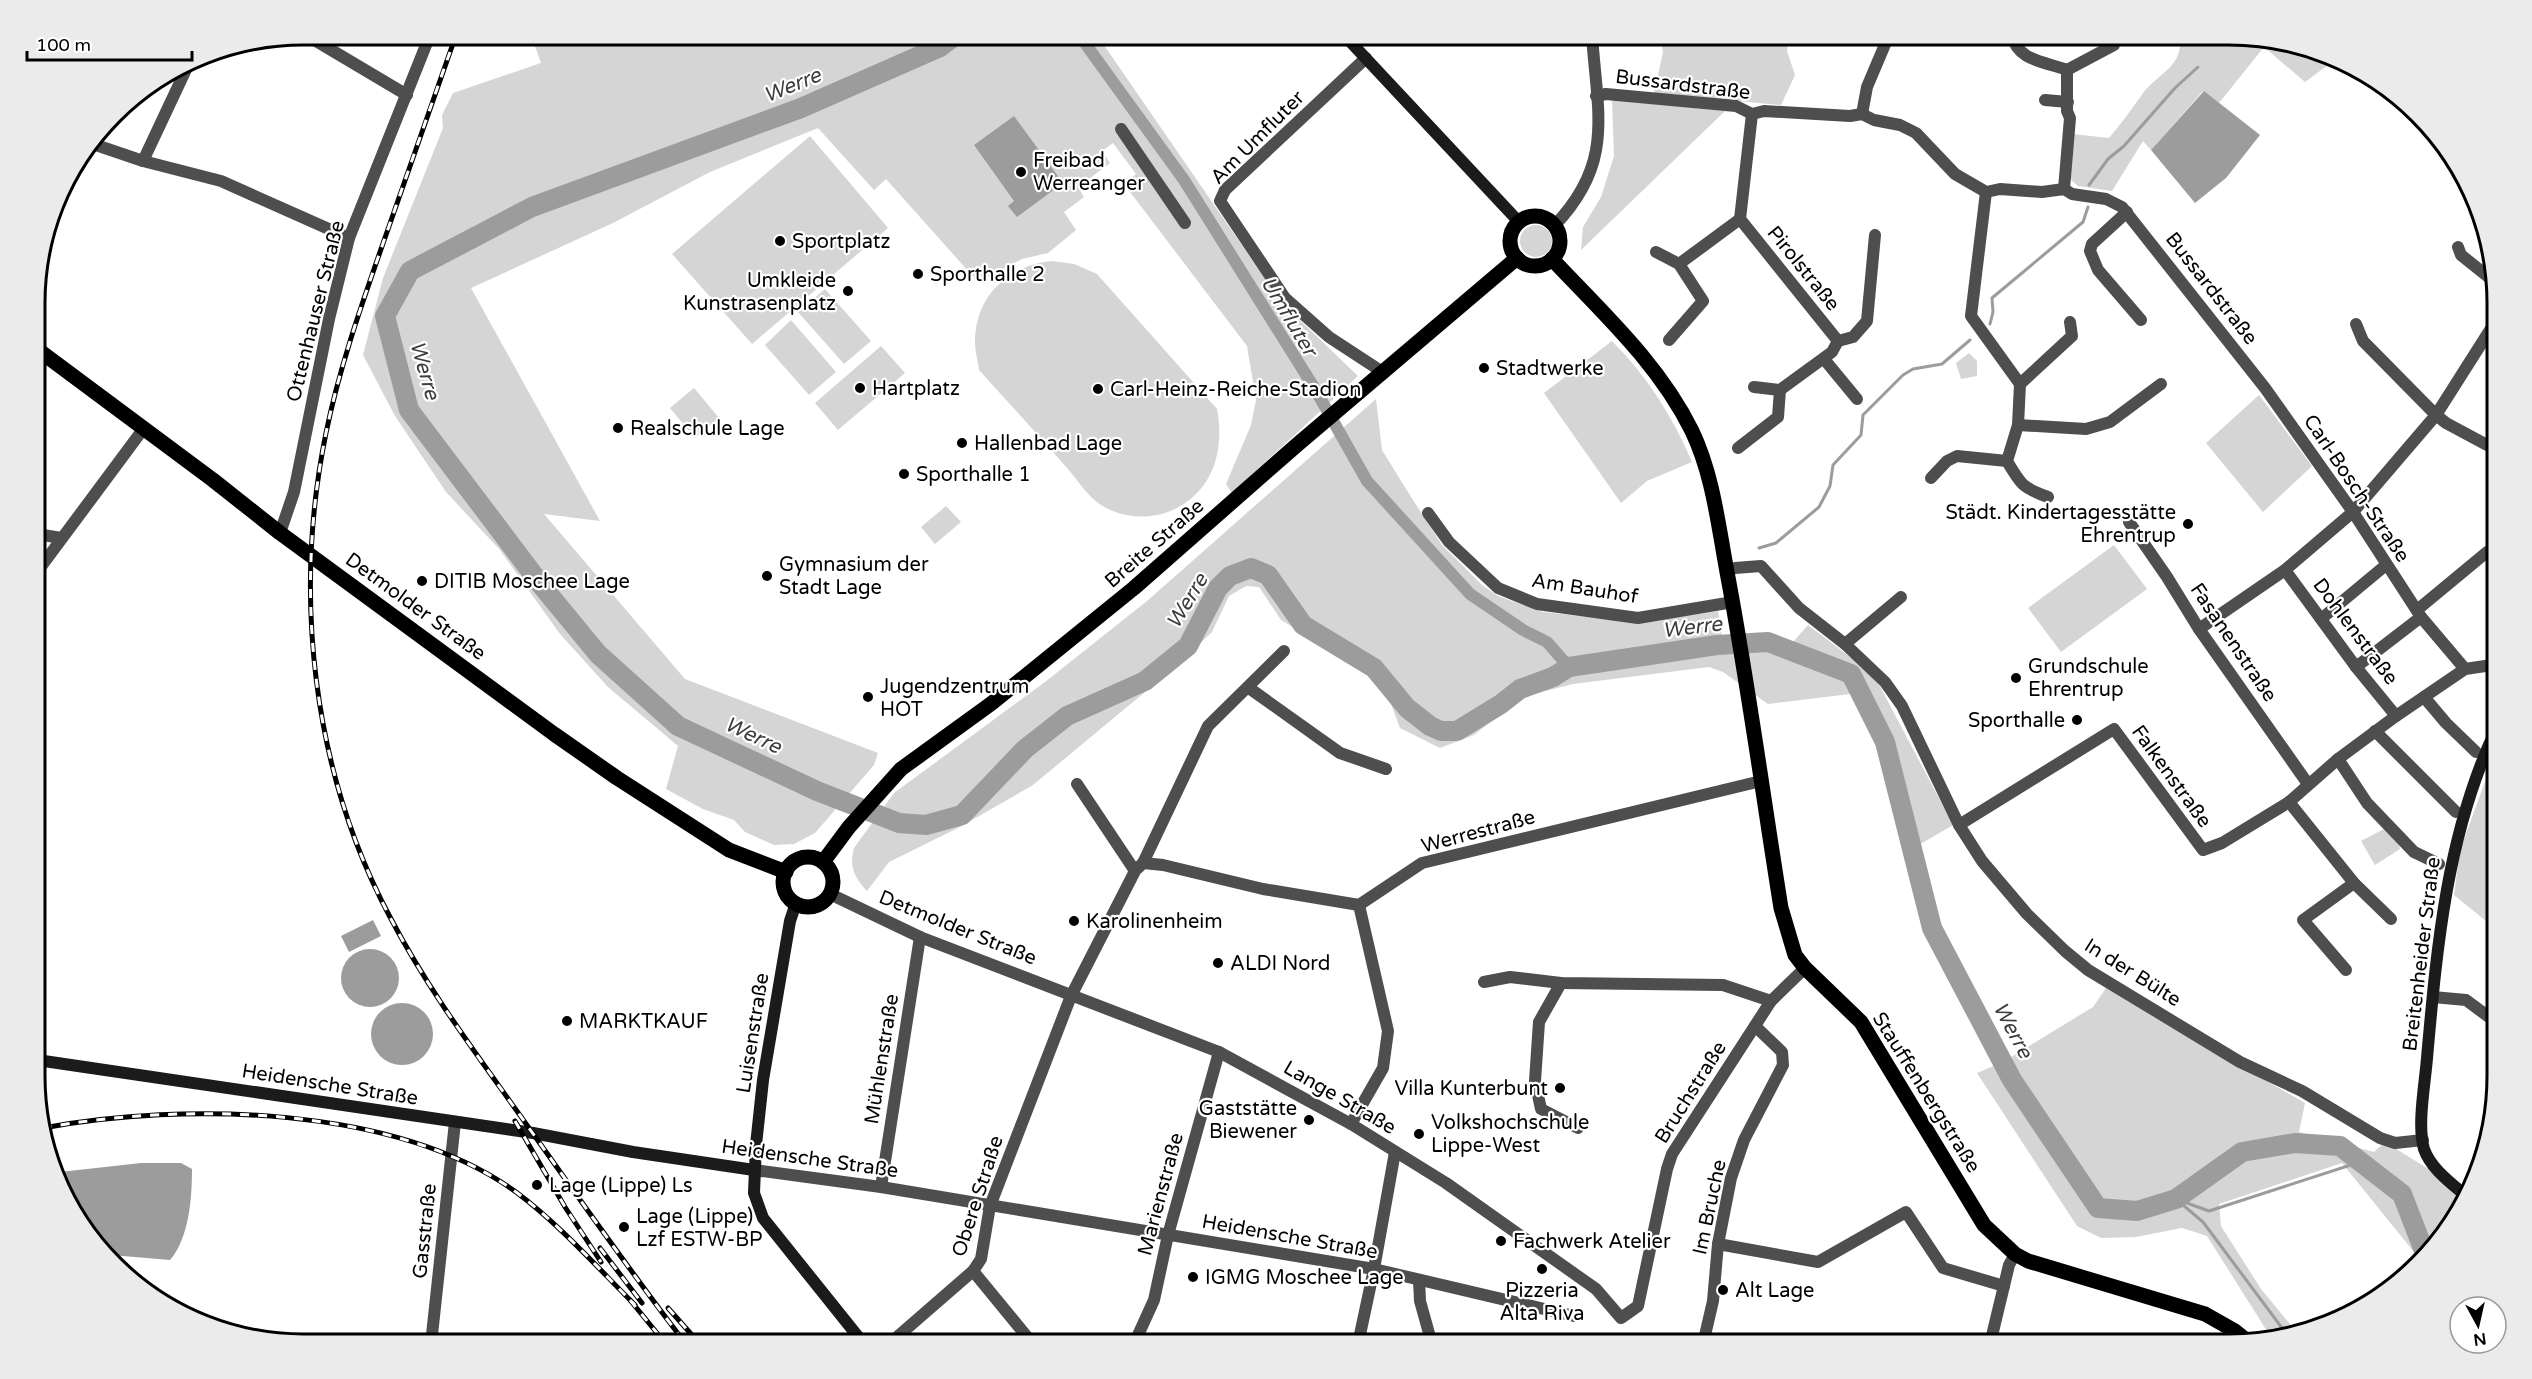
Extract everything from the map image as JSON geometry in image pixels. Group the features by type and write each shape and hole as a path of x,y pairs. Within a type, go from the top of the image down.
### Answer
{"main road":[{"path":"1354,45 1519,222"},
{"path":"1533,216 1541,216 1555,225 1559,231 1560,246 1552,259 1538,266 1523,263 1517,258 1510,239 1512,230 1519,222 1533,216"},
{"name":"Breite Straße","path":"823,862 878,792 901,769 999,697 1134,588 1298,444 1517,258"},
{"name":"Stauffenbergstraße","path":"1552,259 1641,352 1671,395 1692,431 1706,467 1733,602 1787,934 1795,955 1805,968 1861,1022 1984,1225 2015,1254 2028,1261 2205,1314 2238,1333"},
{"name":"Detmolder Straße","path":"45,355 280,533 617,778 729,850 786,872"},
{"name":"Breitenheider Straße","path":"2460,1190 2435,1168 2428,1157 2423,1140 2440,928 2455,842 2487,752"},
{"path":"814,858 823,862 831,873 830,894 821,903 809,907 796,903 785,890 786,872 791,864 799,859 814,858"},
{"name":"Luisenstraße","path":"796,903 790,921 763,1080 754,1170 754,1193 760,1213 856,1334"},
{"name":"Heidensche Straße","path":"45,1061 532,1133 643,1154 754,1170"}],"street":[{"path":"324,45 407,95"},
{"name":"Ottenhauser Straße","path":"280,533 294,492 329,319 349,238 426,45"},
{"path":"1555,225 1575,201 1593,169 1599,139 1593,45"},
{"path":"1862,114 1867,87 1884,45"},
{"path":"2016,45 2027,57 2067,70 2114,45"},
{"name":"Am Umfluter","path":"1366,58 1225,190 1220,201 1285,298 1329,337 1384,373"},
{"path":"2064,189 2070,118 2067,111 2067,70"},
{"path":"143,161 183,75"},
{"name":"Bussardstraße","path":"1596,96 1606,94 1736,106 1752,114 1764,111 1850,116 1862,114 1874,120 1900,125 1916,133 1954,174 1986,192 2000,189 2042,192 2064,189 2072,194 2106,199 2127,212 2265,388"},
{"path":"2045,100 2068,102"},
{"name":"Pirolstraße","path":"1752,114 1740,219 1838,341"},
{"path":"1121,129 1185,223"},
{"path":"98,146 143,161 221,181 349,238"},
{"path":"1986,192 1971,316 2020,384 2018,424 2007,461 2018,480 2028,490 2048,497"},
{"path":"2127,212 2092,244 2090,251 2098,270 2141,320"},
{"name":"Pirolstraße","path":"1679,264 1740,219"},
{"name":"Pirolstraße","path":"1780,390 1824,359 1832,352 1838,341 1853,337 1867,321 1875,235"},
{"path":"2458,247 2461,255 2485,274"},
{"path":"1656,252 1679,264 1703,301 1670,340"},
{"path":"2020,384 2072,336 2070,322"},
{"path":"2356,324 2363,341 2436,415 2446,423 2487,445"},
{"path":"2199,629 2285,570 2353,512 2436,415 2487,335"},
{"path":"1824,359 1857,399"},
{"path":"2018,424 2086,429 2110,423 2161,384"},
{"path":"1738,448 1778,417 1780,390 1754,387"},
{"name":"Carl-Bosch-Straße","path":"2265,388 2353,512 2419,614 2465,669"},
{"path":"45,561 144,428"},
{"path":"1931,478 1947,461 1957,456 2007,461"},
{"name":"Am Bauhof","path":"1428,513 1449,542 1498,588 1537,603 1638,618 1733,602"},
{"name":"Fasanenstraße","path":"2129,522 2199,629 2308,784"},
{"path":"45,535 61,538"},
{"path":"2356,667 2487,552"},
{"path":"2321,619 2386,565"},
{"name":"In der Bülte","path":"1727,571 1735,567 1761,566 1799,608 1845,644 1885,682 1902,706 1959,825 1982,861 2027,914 2088,970 2240,1062 2302,1091 2380,1138 2395,1143 2423,1140"},
{"name":"Dohlenstraße","path":"2285,570 2356,667 2396,716"},
{"path":"1845,644 1901,597"},
{"name":"Obere Straße","path":"901,1334 973,1271 981,1259 990,1206 1071,996 1139,867 1208,726 1284,651"},
{"path":"2465,669 2487,666"},
{"name":"Falkenstraße","path":"1959,825 2114,729 2203,850 2222,843 2289,802 2338,759 2375,731 2465,669"},
{"path":"1249,688 1340,753 1386,769"},
{"path":"2424,697 2476,752"},
{"path":"2375,731 2456,812"},
{"path":"2338,759 2367,802 2414,852 2439,864"},
{"name":"Werrestraße","path":"1359,904 1422,863 1761,781"},
{"path":"1077,784 1139,867 1163,865 1263,889 1359,904 1388,1031 1383,1068 1351,1124"},
{"path":"2289,802 2354,883 2391,919"},
{"path":"2346,970 2303,920 2354,883"},
{"name":"Detmolder Straße","path":"830,894 920,937 1071,996"},
{"name":"Mühlenstraße","path":"881,1187 920,937"},
{"name":"Bruchstraße","path":"1622,1318 1638,1306 1672,1154 1772,1001 1805,968"},
{"path":"1484,982 1510,977 1561,983 1723,985 1772,1001"},
{"path":"1561,983 1539,1022 1535,1081 1541,1109 1578,1128"},
{"name":"Lange Straße","path":"1071,996 1219,1052 1351,1124 1446,1183 1596,1289 1622,1318"},
{"path":"2433,997 2466,1000 2487,1016"},
{"name":"Im Bruche","path":"1705,1334 1713,1300 1718,1245 1731,1178 1744,1140 1784,1065 1782,1052 1755,1026"},
{"name":"Marienstraße","path":"1139,1334 1154,1300 1168,1235 1219,1052"},
{"name":"Gasstraße","path":"432,1334 455,1122"},
{"path":"1360,1334 1395,1152"},
{"name":"Heidensche Straße","path":"754,1170 881,1187 1374,1269 1574,1316"},
{"path":"1718,1245 1818,1262 1905,1212 1943,1268 2004,1286"},
{"path":"1992,1334 2004,1286 2015,1254"},
{"path":"973,1271 1025,1334"},
{"path":"1419,1280 1420,1301 1429,1334"}],"shaded area":[{"path":"535,45 1104,45 1281,302 1358,376 1232,493 1226,484 1251,425 1256,400 1247,346 1124,184 1136,174 1113,143 1102,151 1110,163 1078,187 1084,197 1064,212 1076,230 1048,253 1022,259 978,282 886,179 874,190 818,128 710,172 613,223 471,288 600,521 544,514 685,679 878,753 874,765 815,833 794,844 774,845 745,832 734,820 703,809 666,789 678,746 608,687 560,634 500,550 446,492 395,416 363,355 383,278 443,128 442,115 453,93 541,63"},
{"path":"1662,45 1788,45 1787,51 1795,75 1781,105 1654,93 1663,52"},
{"path":"2180,45 2264,47 2219,103 2203,91 2151,150 2143,141 2112,191 2078,186 2070,179 2073,134 2109,138 2147,89 2174,62"},
{"path":"2264,47 2296,54 2328,65 2305,82"},
{"path":"2204,91 2260,135 2226,178 2195,203 2151,150"},
{"path":"1612,100 1725,111 1581,250 1583,227 1601,197 1614,156"},
{"path":"1014,116 1063,183 1017,217 1008,206 1014,201 974,145"},
{"name":"Sportplatz","path":"810,136 888,228 752,344 672,254"},
{"path":"1536,225 1547,230 1552,241 1547,252 1536,257 1525,252 1520,241 1525,230"},
{"name":"Carl-Heinz-Reiche-Stadion","path":"1051,261 1074,264 1097,274 1217,409 1219,444 1209,477 1194,496 1173,510 1149,516 1124,515 1096,502 979,370 975,345 977,326 988,297 997,286 1021,269"},
{"name":"Hartplatz","path":"825,289 871,341 844,364 798,312"},
{"name":"Hartplatz","path":"791,320 836,372 809,395 765,345"},
{"path":"1612,341 1637,368 1658,398 1692,462 1647,481 1621,503 1544,393"},
{"name":"Hartplatz","path":"881,346 905,373 838,430 815,403"},
{"path":"1969,353 1977,361 1977,376 1961,379 1956,363"},
{"path":"694,388 719,418 695,438 670,408"},
{"path":"2259,395 2312,466 2263,512 2206,443"},
{"path":"1376,399 1382,450 1442,545 1482,585 1498,596 1543,612 1639,623 1718,611 1724,648 1768,643 1786,650 1808,625 1874,675 1953,825 1912,849 1885,742 1850,694 1768,704 1723,672 1709,667 1573,684 1522,697 1474,735 1440,748 1400,728 1391,704 1369,672 1281,620 1259,587 1246,586 1229,596 1212,632 1180,663 1033,785 960,827 889,862 867,891 852,866 854,848 894,793 1045,682 1147,601"},
{"path":"946,506 961,522 935,544 921,527"},
{"path":"2114,545 2147,589 2061,652 2028,608"},
{"path":"2487,776 2487,922 2454,895 2460,850"},
{"path":"2384,829 2399,843 2400,849 2375,865 2361,841"},
{"path":"373,920 381,936 349,952 341,936"},
{"path":"370,949 386,954 394,962 399,978 394,994 386,1002 370,1007 354,1002 346,994 341,978 346,962 354,954"},
{"path":"2106,988 2305,1103 2299,1132 2374,1152 2385,1142 2435,1173 2458,1193 2444,1219 2415,1254 2342,1163 2219,1204 2221,1226 2261,1289 2292,1326 2267,1331 2207,1236 2182,1228 2136,1237 2101,1238 2077,1226 1977,1073 2003,1062 2093,1007"},
{"path":"402,1003 424,1012 433,1034 424,1056 402,1065 380,1056 371,1034 380,1012"},
{"path":"141,1163 181,1163 192,1169 188,1217 181,1241 170,1260 119,1256 88,1219 64,1172"}],"waterway":[{"name":"Werre","path":"943,45 801,108 532,207 410,271 385,316 409,410 542,586 598,654 678,726 817,791 899,823 926,825 962,815 1025,749 1067,716 1145,681 1188,646 1218,588 1230,576 1251,568 1268,575 1303,625 1374,668 1407,708 1430,726 1441,731 1457,731 1501,704 1520,689 1553,677 1569,667 1717,645 1768,642 1851,674 1885,742 1932,928 2012,1080 2098,1208 2137,1211 2176,1199 2242,1152 2295,1143 2340,1146 2402,1194 2422,1247"},
{"name":"Umfluter","path":"1086,45 1184,180 1315,389 1367,481 1470,594 1523,630 1547,642 1569,667"},
{"path":"2089,185 2108,159 2124,146 2175,88 2198,67"},
{"path":"1990,324 1993,312 1992,298 2083,222 2088,207"},
{"path":"1759,548 1776,543 1819,507 1830,486 1833,465 1861,435 1863,415 1903,375 1913,369 1942,364 1970,340"},
{"path":"2176,1199 2209,1211 2360,1162"},
{"path":"2177,1200 2203,1222 2282,1328"}],"railway":[{"path":"453,45 353,331 326,433 316,494 311,556 311,618 316,681 327,742 342,802 364,861 405,945 456,1025 678,1334"},
{"path":"50,1127 160,1115 223,1114 287,1118 351,1127 411,1142 467,1163 516,1192 563,1232 635,1305"},
{"path":"515,1121 565,1207 601,1262"},
{"path":"600,1248 642,1303"},
{"path":"630,1300 658,1334"},
{"path":"668,1308 691,1334"}],"place":[{"name":"Freibad Werreanger","path":"1021,172"},
{"name":"Sportplatz","path":"780,241"},
{"name":"Sporthalle 2","path":"918,274"},
{"name":"Umkleide Kunstrasenplatz","path":"848,291"},
{"name":"Stadtwerke","path":"1484,368"},
{"name":"Hartplatz","path":"860,388"},
{"name":"Carl-Heinz-Reiche-Stadion","path":"1098,389"},
{"name":"Realschule Lage","path":"618,428"},
{"name":"Hallenbad Lage","path":"962,443"},
{"name":"Sporthalle 1","path":"904,474"},
{"name":"Städt. Kindertagesstätte Ehrentrup","path":"2188,524"},
{"name":"Gymnasium der Stadt Lage","path":"767,576"},
{"name":"DITIB Moschee Lage","path":"422,581"},
{"name":"Grundschule Ehrentrup","path":"2016,678"},
{"name":"Jugendzentrum HOT","path":"868,697"},
{"name":"Sporthalle","path":"2077,720"},
{"name":"Karolinenheim","path":"1074,921"},
{"name":"ALDI Nord","path":"1218,963"},
{"name":"MARKTKAUF","path":"567,1021"},
{"name":"Villa Kunterbunt","path":"1560,1088"},
{"name":"Gaststätte Biewener","path":"1309,1120"},
{"name":"Volkshochschule Lippe-West","path":"1419,1134"},
{"name":"Lage (Lippe) Ls","path":"537,1185"},
{"name":"Lage (Lippe) Lzf ESTW-BP","path":"624,1227"},
{"name":"Fachwerk Atelier","path":"1501,1241"},
{"name":"Pizzeria Alta Riva","path":"1542,1269"},
{"name":"IGMG Moschee Lage","path":"1193,1277"},
{"name":"Alt Lage","path":"1723,1290"}]}
